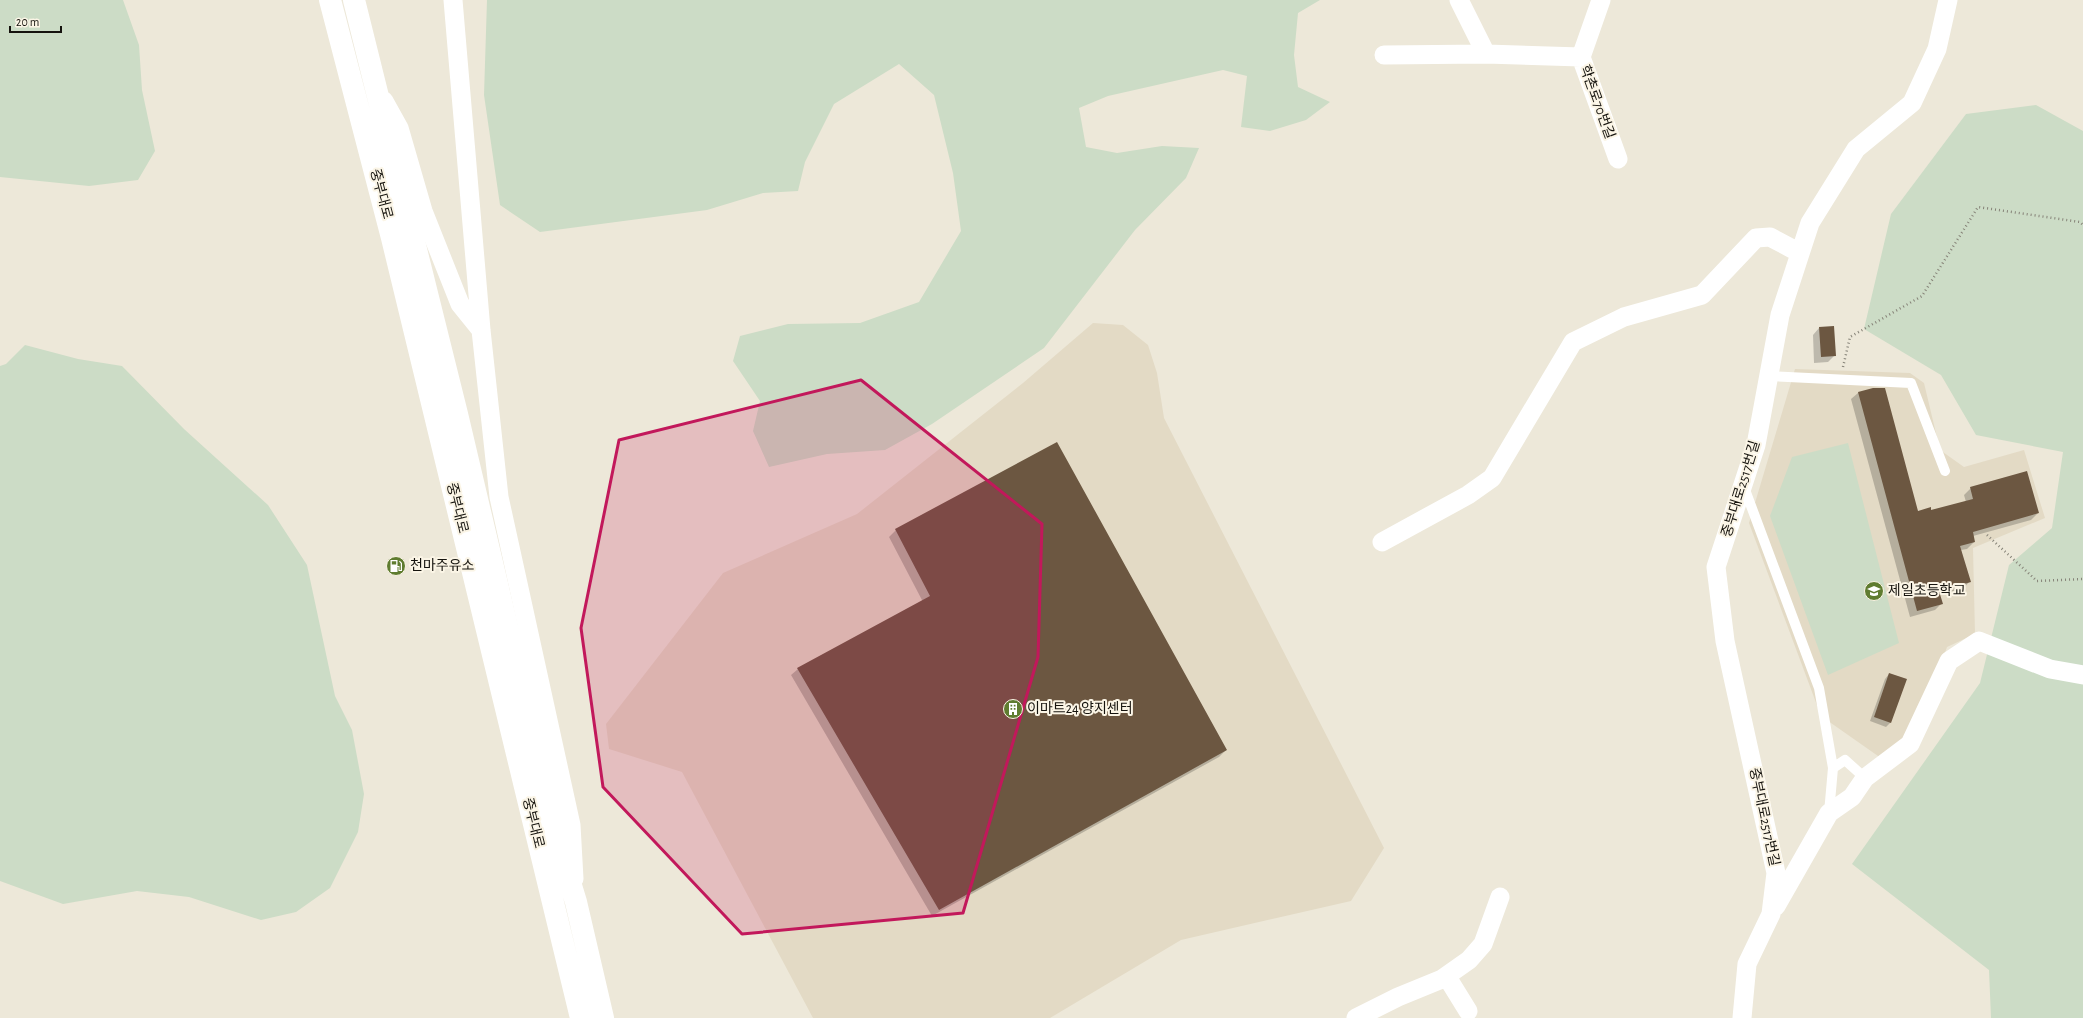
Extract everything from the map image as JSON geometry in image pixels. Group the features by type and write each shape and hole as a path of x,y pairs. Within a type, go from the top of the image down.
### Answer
{"main road":[{"name":"중부대로","path":"330,0 394,246 580,1018"},
{"name":"중부대로","path":"354,0 461,430 558,843 576,902 604,1018"}],"street":[{"path":"453,0 481,330 499,497 571,825 576,902"},
{"path":"1459,0 1486,54"},
{"name":"학촌로70번길","path":"1601,0 1581,57 1618,159"},
{"name":"중부대로2517번길","path":"1742,1018 1747,964 1771,914 1776,873 1725,641 1716,567 1756,445 1780,315 1810,223 1856,149 1912,103 1937,49 1948,0"},
{"path":"1384,55 1486,54 1581,57"},
{"path":"376,87 399,128 423,211 460,304 481,330"},
{"path":"1382,542 1468,495 1492,478 1573,342 1624,317 1702,295 1756,238 1770,238 1800,253"},
{"path":"1771,914 1829,813 1852,797 1864,778 1910,744 1949,661 1979,641 2050,669 2083,675"},
{"path":"1356,1018 1398,997 1447,976 1469,960 1483,944 1500,897"},
{"path":"1447,976 1468,1011"}],"lane":[{"path":"1768,376 1911,384 1945,472"},
{"path":"1743,485 1819,688 1833,768 1829,813"},
{"path":"1833,768 1845,760 1864,778"}],"path":[{"path":"1840,380 1850,337 1922,296 1978,207 2080,222 2083,225"},
{"path":"1987,535 2037,581 2083,579"}],"highlighted area":[{"path":"861,380 1042,524 1038,657 963,913 742,934 603,787 581,628 619,440"}],"shaded area":[{"path":"1093,323 1123,325 1148,345 1157,373 1164,418 1384,848 1351,901 1181,940 1050,1018 813,1018 682,772 609,749 606,724 723,573 857,514 1023,383"},
{"name":"제일초등학교","path":"1795,369 1910,373 1924,383 1940,450 1964,467 2024,450 2045,518 1973,548 1975,634 1947,647 1921,719 1888,763 1821,716 1749,523"}],"green space":[{"path":"0,0 123,0 139,45 142,90 155,151 138,180 89,186 0,177"},
{"path":"487,0 1320,0 1298,13 1294,55 1298,87 1330,102 1306,120 1270,131 1241,127 1247,76 1223,70 1108,96 1079,108 1086,147 1117,153 1162,146 1199,148 1186,178 1135,230 1044,348 932,424 885,450 827,454 769,467 753,431 760,401 733,361 740,336 788,324 860,323 919,302 961,231 953,173 934,95 899,64 834,104 805,162 798,191 763,193 707,210 540,232 500,205 484,95"},
{"path":"2036,105 2083,131 2083,1018 1991,1018 1989,970 1852,864 1980,683 2009,565 2052,528 2063,452 1976,435 1941,375 1864,329 1891,214 1966,114"},
{"path":"25,345 78,359 122,366 184,429 268,505 307,565 335,696 352,730 364,794 358,832 330,888 296,912 261,920 189,897 137,891 63,904 0,881 0,366 6,364"},
{"path":"1848,443 1899,643 1828,675 1770,516 1792,457"}],"building":[{"path":"1834,326 1836,356 1821,357 1819,327"},
{"path":"1873,388 1885,388 1918,511 1931,507 1931,510 1973,499 1970,487 2027,471 2039,513 1973,532 1975,542 1960,546 1971,582 1939,591 1943,604 1917,611 1858,392"},
{"name":"이마트24 양지센터","path":"1057,442 1227,750 939,910 797,668 930,596 895,529"},
{"path":"1889,673 1907,679 1891,723 1874,717"}],"place":[{"name":"천마주유소","path":"396,566"},
{"name":"제일초등학교","path":"1874,591"},
{"name":"이마트24 양지센터","path":"1013,709"}]}
